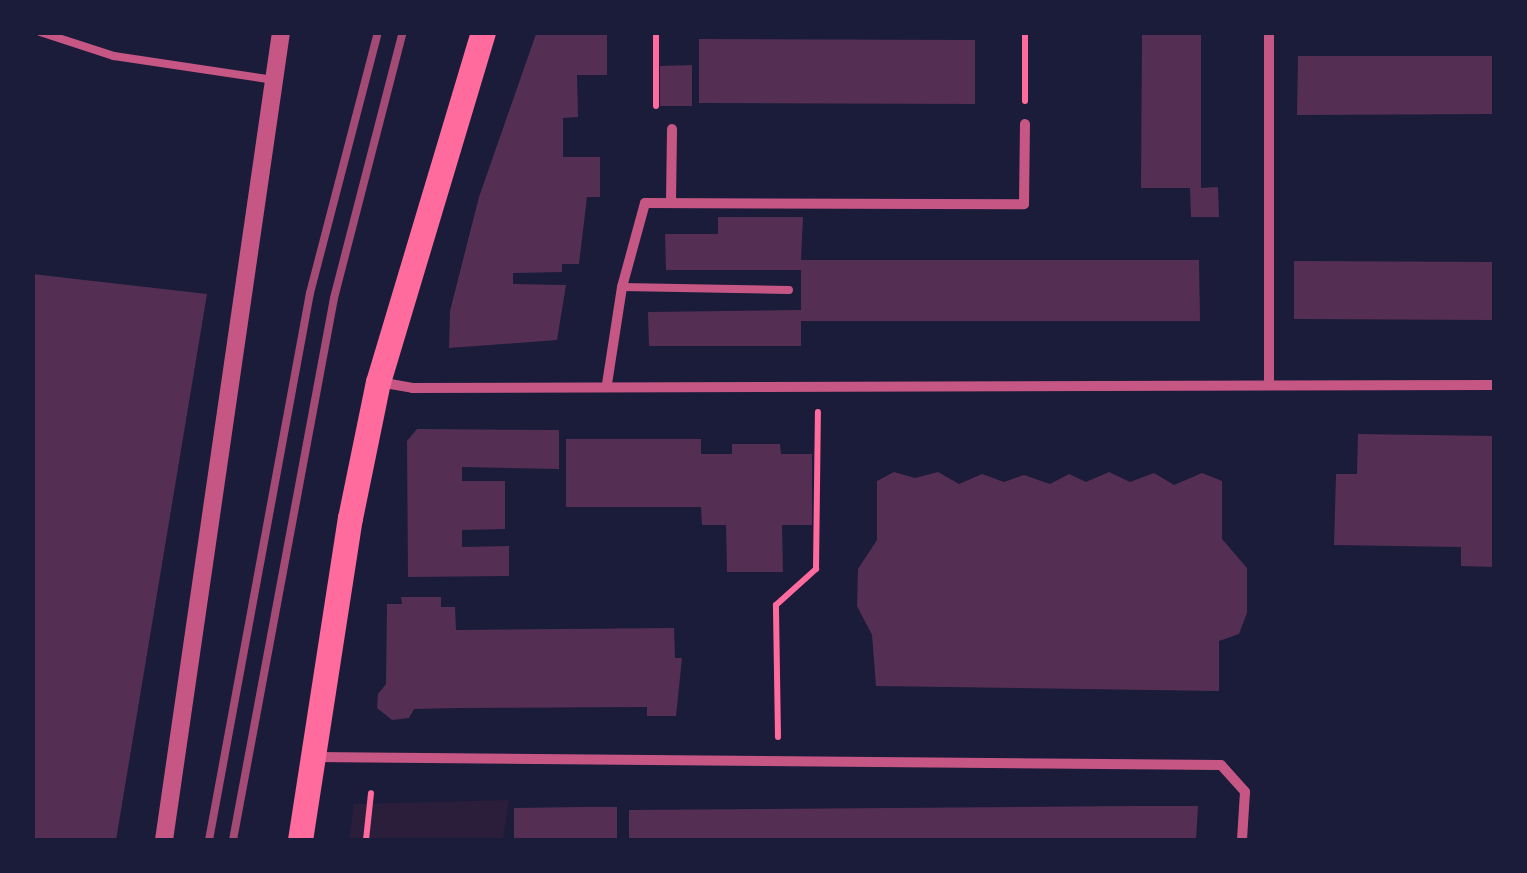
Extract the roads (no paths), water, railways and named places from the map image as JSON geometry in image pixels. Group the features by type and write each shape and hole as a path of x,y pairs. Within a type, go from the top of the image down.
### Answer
{"main road":[{"path":"300,840 378,382 483,32"}],"street":[{"path":"164,840 280,32"},
{"path":"1269,32 1269,384"},
{"path":"607,384 622,286 645,203 1024,204 1025,124"},
{"path":"671,202 672,129"},
{"path":"378,382 402,388 607,384 1494,385"},
{"path":"312,757 778,758 1221,765 1245,792 1242,840"}],"lane":[{"path":"40,32 114,56 274,80"},
{"path":"622,286 788,290"}],"railway":[{"path":"209,840 310,293 378,32"},
{"path":"233,840 334,298 403,32"}]}
